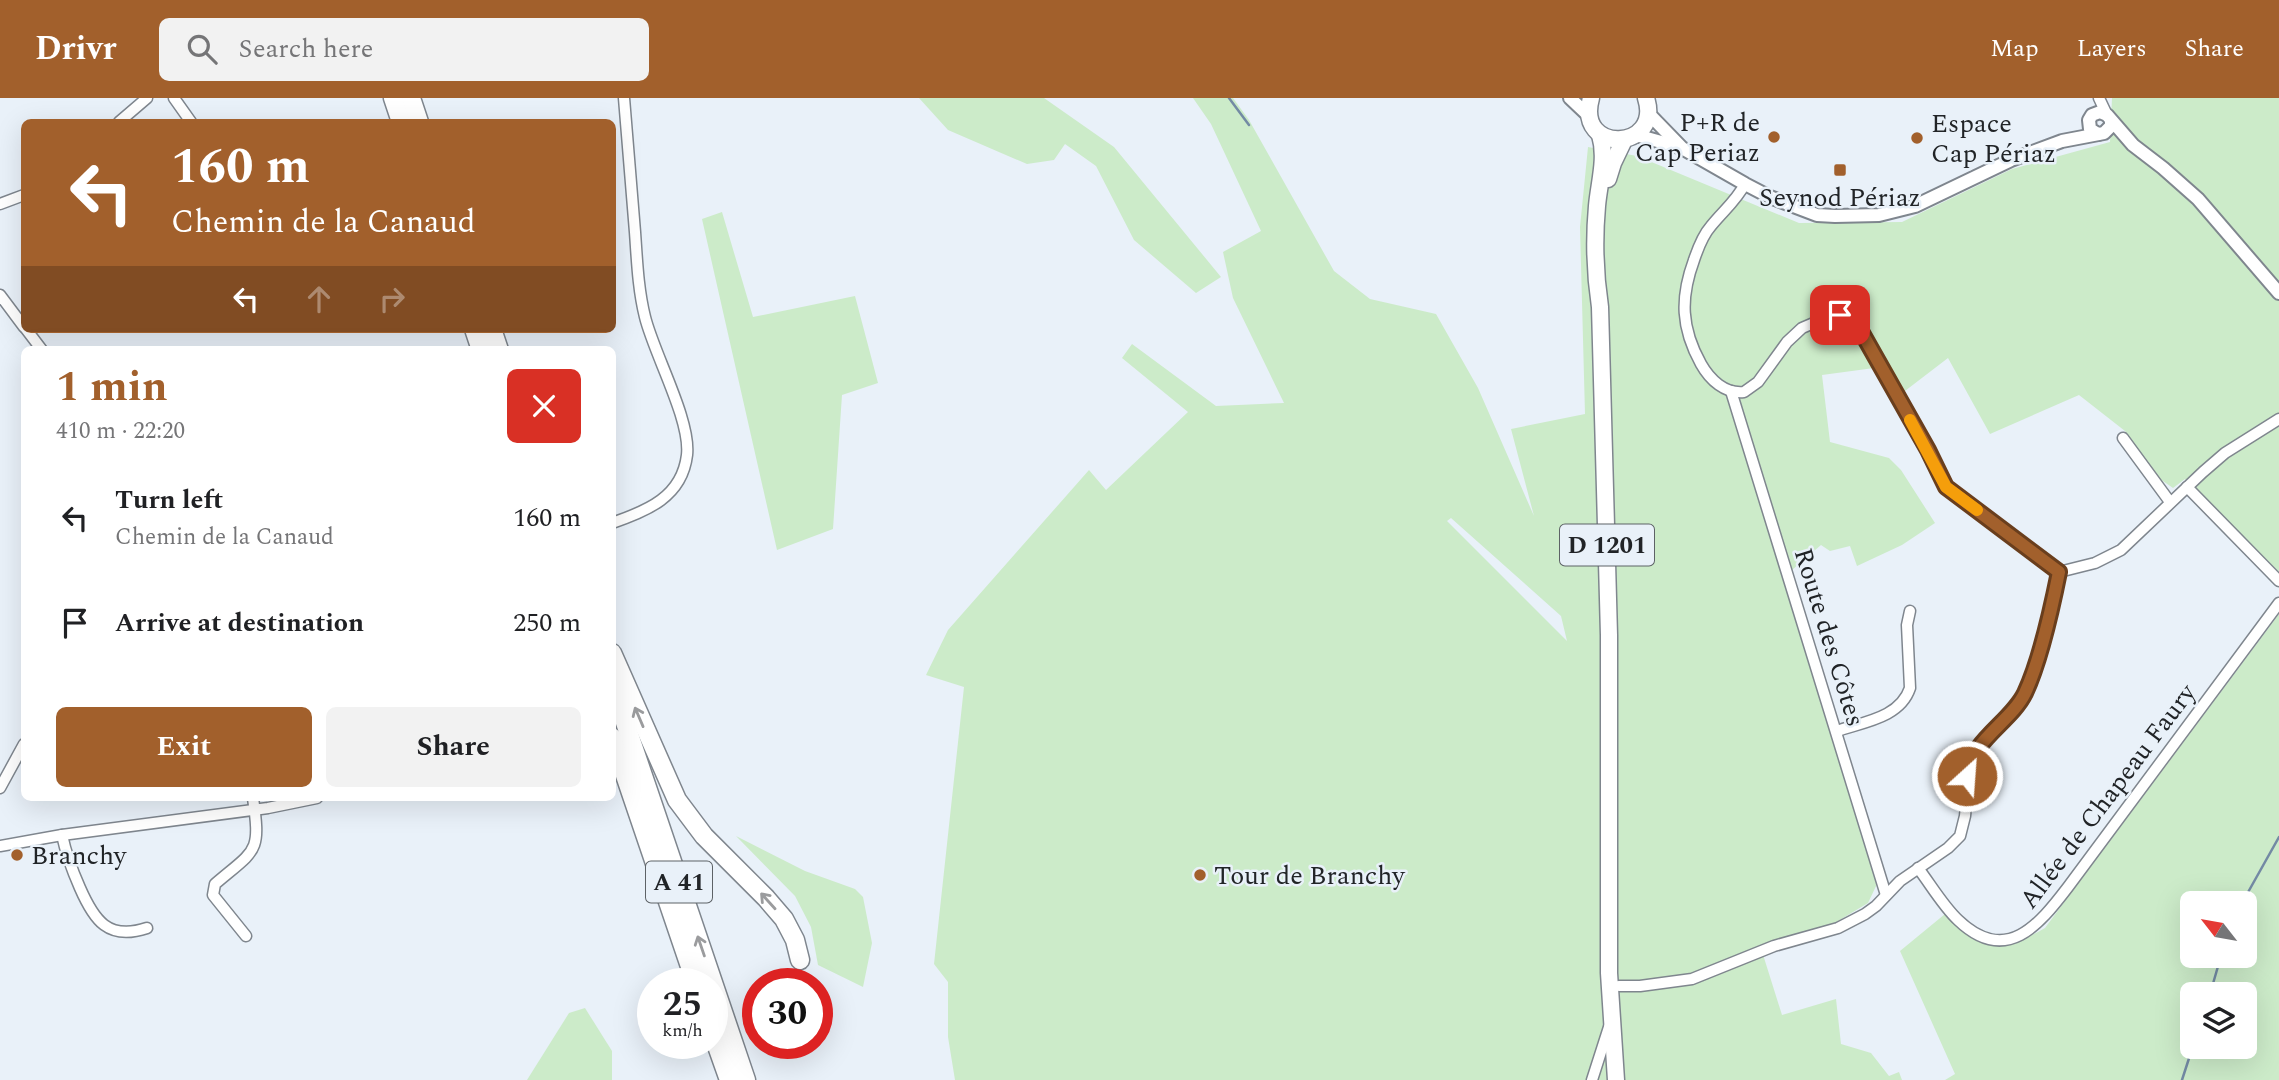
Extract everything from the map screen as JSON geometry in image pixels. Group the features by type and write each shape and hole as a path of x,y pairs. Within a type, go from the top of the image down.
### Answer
{"highway":[{"path":"393,98 400,119"},
{"path":"411,98 418,119"},
{"path":"616,662 677,800 704,836 784,919 800,960"},
{"name":"A 41","path":"616,696 746,1080"},
{"name":"A 41","path":"616,749 691,968"},
{"path":"638,814 683,968"},
{"path":"710,1059 716,1080"},
{"path":"722,1059 729,1080"}],"main road":[{"path":"1591,98 1588,116 1603,145 1595,233 1600,307"},
{"path":"1600,307 1604,282 1605,196 1613,163 1630,137 1644,125 1647,106"},
{"path":"1600,135 1612,140 1630,137"},
{"name":"D 1201","path":"1600,307 1609,635 1611,1023 1616,1080"},
{"name":"D 1201","path":"1610,783 1615,849 1619,1027 1625,1080"}],"street":[{"path":"122,119 147,98"},
{"path":"174,98 189,119"},
{"path":"616,522 646,511 664,498 678,481 687,454 684,426 645,318 624,98"},
{"path":"1570,98 1588,116"},
{"path":"2096,98 2090,117 2090,129 2133,145"},
{"path":"2096,98 2109,118 2133,145 2185,186 2279,293"},
{"path":"1647,106 1682,148"},
{"path":"1630,137 1682,148 1770,197 1817,215 1879,215 1915,206 1985,171 2062,141 2101,134 2110,126 2109,118 2100,112 2062,141"},
{"path":"1745,184 1736,200 1709,227 1699,245 1685,286 1685,318 1703,368 1719,385 1731,391 1744,392 1754,386 1787,342 1802,328 1830,316 1851,317 1883,367 1946,487 2059,572"},
{"path":"0,204 21,196"},
{"path":"0,295 21,323"},
{"name":"Route des Côtes","path":"1731,391 1886,895"},
{"path":"2059,572 2095,563 2121,550 2225,453 2279,419"},
{"path":"2123,438 2170,502"},
{"path":"2187,488 2279,581"},
{"path":"1619,986 1678,982 1704,975 1774,946 1838,928 1865,914 1900,881 1948,848 1960,836 1965,816 1967,769 1971,758 2025,693 2059,572"},
{"name":"Allée de Chapeau Faury","path":"1918,868 1956,919 1971,931 1989,938 2005,940 2032,930 2068,887 2279,603"},
{"path":"1837,731 1885,715 1898,707 1908,695 1907,625 1910,611"},
{"path":"0,788 21,750"},
{"path":"246,936 213,895 213,891 215,884 251,853 255,846 257,836 253,801"},
{"path":"0,846 300,801"},
{"path":"62,835 67,859 90,912 97,921 117,931 147,928"},
{"path":"1592,1080 1611,1023"}],"green space":[{"path":"919,98 1044,98 1114,147 1221,277 1196,293 1134,240 1096,166 1065,144 1054,160 1027,164 948,130"},
{"path":"1193,98 1233,98 1249,120 1334,271 1370,299 1436,314 1478,388 1534,516 1511,429 1585,414 1580,227 1588,147 1637,156 1799,223 1902,222 2012,169 2110,142 2112,98 2279,98 2279,572 2185,479 2173,488 2160,479 2125,431 2079,395 1990,434 1948,358 1901,394 1889,366 1822,375 1830,442 1889,458 1901,470 1935,523 1902,545 1857,566 1850,546 1830,551 1821,545 1785,576 1877,884 1868,903 1828,927 1760,945 1782,1015 1836,999 1841,1044 1871,1053 1889,1076 1899,1072 1902,1080 955,1080 948,1037 948,982 934,964 964,687 926,675 948,630 1089,470 1106,490 1188,412 1122,358 1132,344 1216,406 1284,403 1233,298 1223,252 1261,231 1211,124","holes":["1451,518 1561,616 1567,641 1447,521"]},
{"path":"722,212 753,317 855,296 878,383 842,395 833,529 777,550 702,219"},
{"path":"2279,614 2279,1080 1945,1080 1955,1074 1900,951 1945,914 1970,935 1992,944 2016,942 2045,928"},
{"path":"736,836 805,871 855,889 863,897 872,943 863,987 833,972 833,968 818,965 811,927 795,896"},
{"path":"585,1008 612,1051 612,1080 527,1080 569,1013"}],"waterway":[{"path":"1229,98 1249,125"},
{"path":"2249,891 2279,837"},
{"path":"2213,982 2218,968"},
{"path":"2182,1080 2189,1059"}],"slow traffic":[{"path":"1910,420 1946,487 1977,510"}],"place":[{"name":"P+R de Cap Periaz","path":"1774,137"},
{"name":"Espace Cap Périaz","path":"1917,138"},
{"name":"Seynod Périaz","path":"1840,170"},
{"name":"Branchy","path":"17,855"},
{"name":"Tour de Branchy","path":"1200,875"}],"route":[{"path":"1840,315 1851,317 1855,321 1883,367 1946,487 2059,572 2025,693 1971,758 1967,776"}]}
